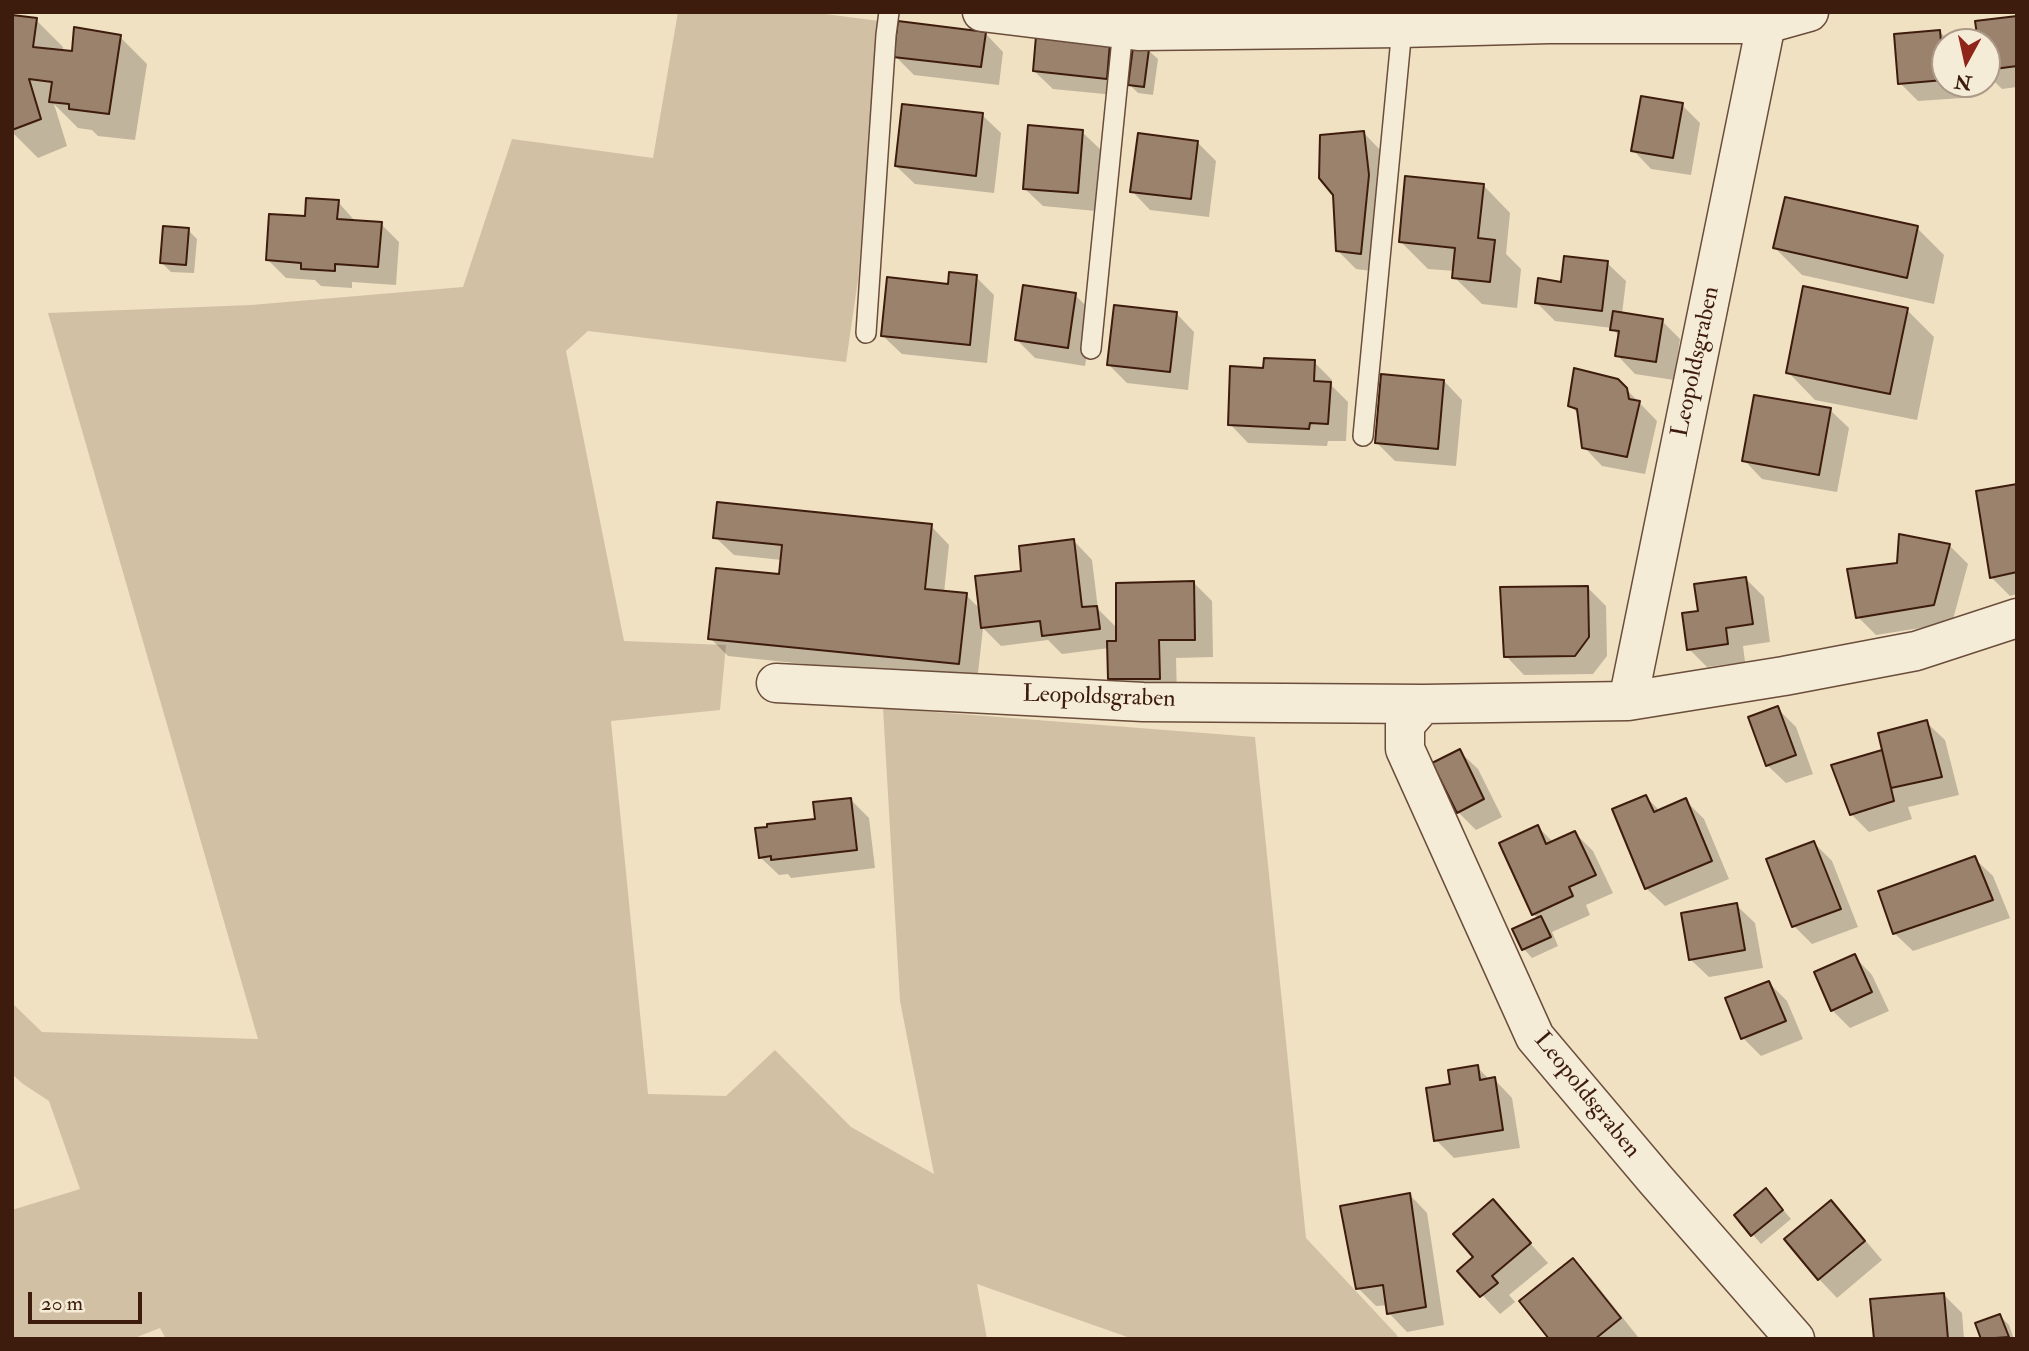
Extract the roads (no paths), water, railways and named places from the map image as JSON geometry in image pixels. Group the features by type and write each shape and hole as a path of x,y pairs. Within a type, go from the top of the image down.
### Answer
{"street":[{"path":"982,12 1138,31 1402,28 1549,18 1766,24 1809,12"},
{"name":"Leopoldsgraben","path":"1629,701 1766,24"},
{"name":"Leopoldsgraben","path":"776,683 1143,702 1423,704 1629,701 1916,651 2017,618"},
{"name":"Leopoldsgraben","path":"1423,704 1405,725 1405,749 1535,1037 1655,1180 1795,1339"}],"lane":[{"path":"866,333 889,12"},
{"path":"1363,436 1402,28"},
{"path":"1091,349 1123,29"}]}
